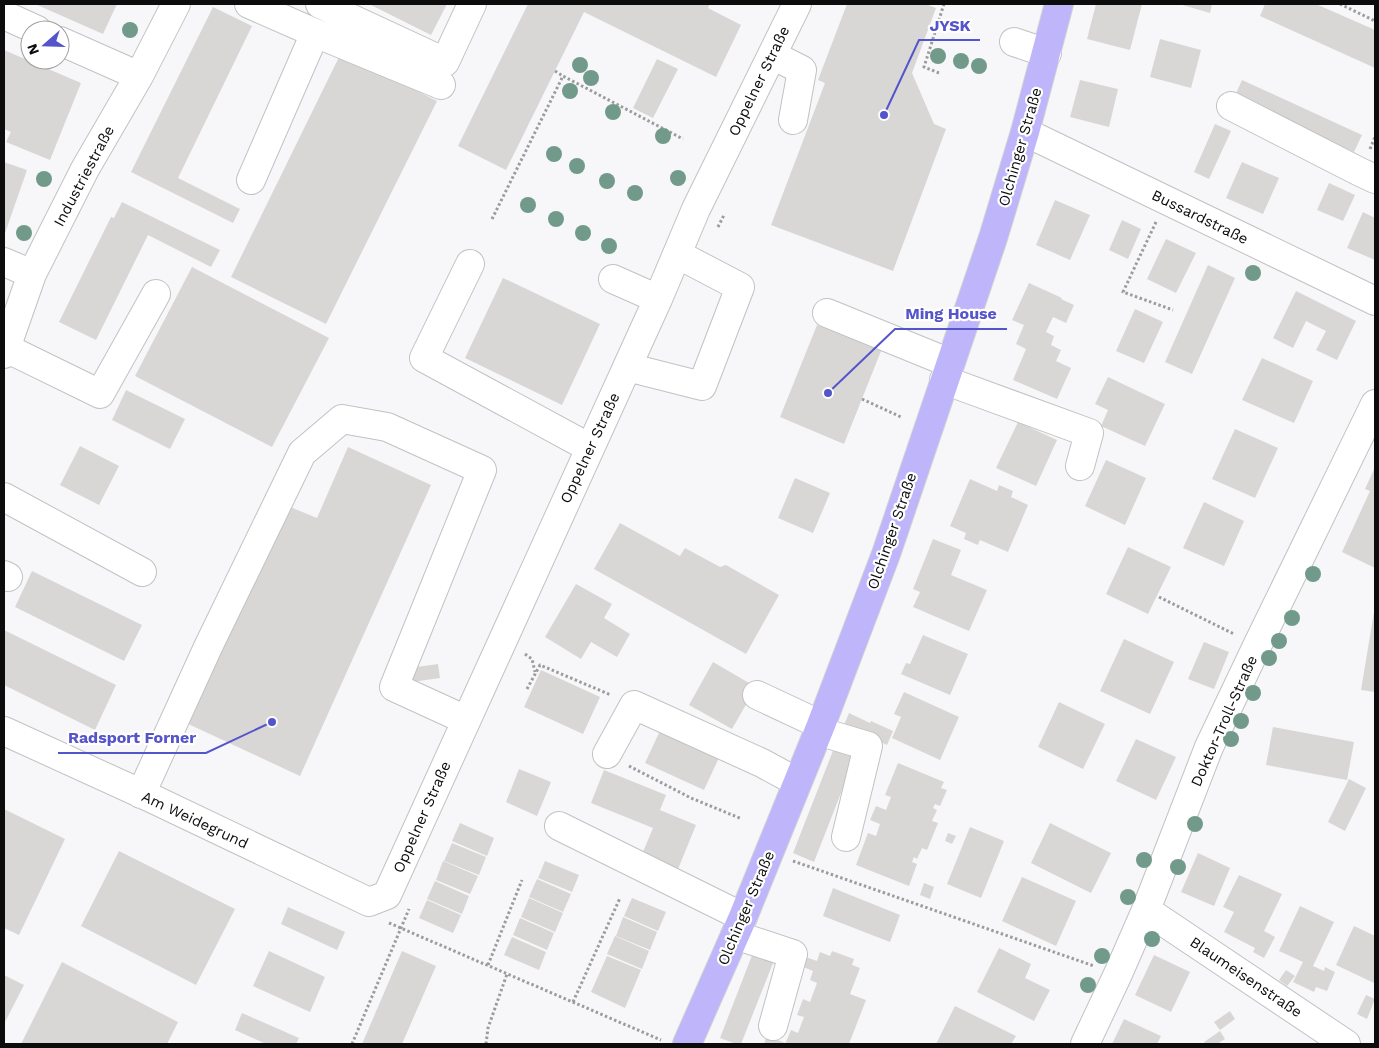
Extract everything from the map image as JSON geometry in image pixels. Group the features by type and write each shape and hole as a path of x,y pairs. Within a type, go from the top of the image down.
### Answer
{"main road":[{"name":"Olchinger Straße","path":"674,1042 739,926 819,728 886,554 993,238 1025,132 1059,4"}],"street":[{"name":"Industriestraße","path":"5,351 13,297 32,274 85,170 139,76 176,4"},
{"path":"250,4 441,85"},
{"path":"320,4 445,62 472,4"},
{"name":"Oppelner Straße","path":"386,908 466,720 658,299 696,209 797,4"},
{"path":"4,15 20,22"},
{"path":"251,180 315,33"},
{"path":"1014,42 1046,53"},
{"path":"70,45 139,76"},
{"path":"772,55 802,70 794,120"},
{"path":"1231,106 1375,179"},
{"name":"Bussardstraße","path":"1025,132 1375,301"},
{"path":"627,367 702,386 740,287 677,254"},
{"path":"4,262 32,274"},
{"path":"470,264 424,358 590,448"},
{"path":"613,279 658,299"},
{"path":"5,351 100,394 156,294"},
{"path":"827,313 947,372 1089,433 1080,466"},
{"name":"Doktor-Troll-Straße","path":"1085,1044 1146,910 1210,747 1375,404"},
{"path":"141,794 208,647 302,453 342,419 387,427 482,470 394,687 466,720"},
{"path":"4,497 142,572"},
{"path":"757,695 819,728 868,746 846,838"},
{"path":"607,754 634,705 762,763 797,782"},
{"name":"Am Weidegrund","path":"4,731 369,902 386,908"},
{"path":"559,826 793,954 773,1026"},
{"name":"Blaumeisenstraße","path":"1146,910 1346,1044"}],"path":[{"path":"938,73 924,67 944,4"},
{"path":"1340,4 1375,21"},
{"path":"555,71 683,139"},
{"path":"492,219 563,76"},
{"path":"1166,200 1123,292 1173,310"},
{"path":"862,399 901,417"},
{"path":"1159,597 1257,646"},
{"path":"524,654 532,659 535,673"},
{"path":"527,688 540,664 634,705"},
{"path":"677,791 742,819"},
{"path":"784,857 1118,974"},
{"path":"488,966 522,880"},
{"path":"573,1002 620,898"},
{"path":"386,908 401,928 573,1002 674,1042"},
{"path":"352,1044 401,928"},
{"path":"486,1044 488,1028 507,974"}],"building":[{"path":"35,4 117,4 103,34"},
{"path":"369,4 447,4 431,35"},
{"path":"528,4 710,4 708,8 741,25 716,77 584,12 506,170 458,146"},
{"path":"847,4 925,4 936,8 912,73 934,124 946,129 893,271 771,225 825,83 818,80"},
{"path":"1096,4 1142,4 1130,50 1087,39"},
{"path":"1179,4 1212,4 1210,13"},
{"path":"1265,4 1316,4 1375,30 1375,68 1260,16"},
{"path":"213,7 252,26 178,178 240,209 233,223 131,172"},
{"path":"1160,39 1201,50 1191,88 1150,77"},
{"path":"4,50 20,57 20,70 51,70 81,83 50,160 6,142 11,132 4,129"},
{"path":"341,53 437,101 326,324 231,277"},
{"path":"657,59 678,69 653,118 633,108"},
{"path":"1080,80 1118,89 1109,127 1070,117"},
{"path":"1242,80 1362,135 1354,152 1234,98"},
{"path":"1215,124 1231,131 1209,179 1194,172"},
{"path":"4,162 27,170 4,236"},
{"path":"1242,162 1279,178 1263,214 1226,198"},
{"path":"1329,183 1355,195 1343,221 1317,210"},
{"path":"1055,200 1090,215 1070,260 1036,245"},
{"path":"122,202 220,250 211,267 148,235 96,340 59,322 111,217 114,218"},
{"path":"1363,212 1375,218 1375,260 1347,248"},
{"path":"1122,220 1141,229 1128,259 1109,250"},
{"path":"1166,239 1196,253 1176,293 1147,279"},
{"path":"1208,265 1235,278 1192,374 1165,362"},
{"path":"192,267 329,338 272,447 135,376"},
{"path":"503,278 600,324 562,405 465,358"},
{"path":"1029,283 1074,305 1066,323 1053,317 1046,332 1054,336 1051,345 1061,350 1056,361 1071,368 1057,399 1013,380 1026,349 1016,344 1024,325 1012,320"},
{"path":"1296,291 1356,321 1337,360 1316,350 1326,331 1306,321 1293,348 1273,338"},
{"path":"1135,309 1163,322 1144,363 1116,351"},
{"path":"817,325 881,351 844,444 780,417"},
{"path":"1262,358 1313,381 1294,423 1242,400"},
{"path":"1108,377 1165,404 1145,446 1101,426 1108,410 1095,404"},
{"path":"126,390 185,419 170,449 112,420"},
{"path":"1018,422 1057,440 1036,486 996,468"},
{"path":"1235,429 1278,448 1255,498 1212,479"},
{"path":"80,446 119,466 99,505 60,485"},
{"path":"348,447 431,485 300,776 184,722 283,504 317,518"},
{"path":"1106,460 1146,478 1125,525 1085,506"},
{"path":"1375,467 1375,568 1342,552 1370,491 1365,489"},
{"path":"795,478 830,493 813,533 778,518"},
{"path":"970,479 997,491 999,485 1013,491 1011,497 1028,505 1008,552 980,540 978,545 964,539 966,533 950,526"},
{"path":"1204,502 1244,521 1224,566 1183,548"},
{"path":"620,523 680,556 685,548 720,567 726,565 779,595 746,654 594,569"},
{"path":"933,539 961,550 951,575 987,590 969,631 913,607 920,592 913,589"},
{"path":"1128,547 1171,567 1148,614 1106,594"},
{"path":"32,571 142,625 124,661 15,607"},
{"path":"576,584 612,604 604,618 630,634 617,657 591,642 581,659 545,637"},
{"path":"1375,612 1375,692 1361,690"},
{"path":"4,630 116,685 95,730 4,685"},
{"path":"923,635 968,654 950,695 901,674 906,663 910,664"},
{"path":"1124,639 1174,662 1150,714 1100,691"},
{"path":"1204,642 1229,652 1214,689 1188,679"},
{"path":"713,662 756,687 732,729 689,705"},
{"path":"438,664 440,678 412,682 410,668"},
{"path":"541,670 600,697 583,734 524,707"},
{"path":"904,692 959,717 940,760 892,738 901,717 894,714"},
{"path":"1059,702 1105,724 1083,769 1038,747"},
{"path":"849,713 893,731 887,745 844,725"},
{"path":"664,722 723,749 704,790 645,763"},
{"path":"1273,727 1354,742 1347,780 1266,765"},
{"path":"1136,739 1176,757 1156,800 1116,781"},
{"path":"836,743 857,752 814,862 793,853"},
{"path":"898,763 944,782 941,788 947,790 940,806 935,804 933,808 937,810 932,821 938,823 927,850 922,848 917,859 914,857 912,862 917,864 909,886 856,865 868,833 876,836 880,824 870,820 876,806 886,810 891,797 885,795"},
{"path":"519,769 551,782 537,816 506,802"},
{"path":"604,770 666,795 660,810 696,825 676,874 640,859 653,828 591,803"},
{"path":"1349,779 1366,788 1345,831 1328,822"},
{"path":"4,809 65,839 19,935 4,928"},
{"path":"460,823 494,838 487,856 452,841"},
{"path":"1050,823 1111,853 1091,893 1031,863"},
{"path":"970,827 1004,841 981,898 947,884"},
{"path":"948,833 956,836 952,844 945,841"},
{"path":"452,843 486,857 479,875 444,861"},
{"path":"119,851 235,909 196,985 81,926"},
{"path":"1198,853 1230,868 1214,906 1181,892"},
{"path":"443,861 478,876 470,894 436,880"},
{"path":"545,861 579,875 572,892 538,878"},
{"path":"1239,875 1282,894 1264,931 1275,937 1264,958 1253,952 1255,948 1224,932 1234,912 1223,907"},
{"path":"1022,877 1076,901 1056,946 1002,921"},
{"path":"537,879 571,894 563,912 529,897"},
{"path":"435,881 469,896 462,914 427,899"},
{"path":"924,883 934,887 930,899 920,895"},
{"path":"833,888 900,915 890,942 823,916"},
{"path":"529,898 563,913 555,932 521,917"},
{"path":"632,898 666,912 658,931 624,916"},
{"path":"427,900 461,915 453,933 419,918"},
{"path":"1300,906 1334,922 1313,966 1324,971 1325,967 1335,972 1327,991 1316,987 1314,992 1293,982 1303,962 1279,951"},
{"path":"288,907 345,932 337,950 281,924"},
{"path":"623,917 657,932 650,950 616,936"},
{"path":"520,918 554,933 547,950 513,935"},
{"path":"1354,926 1375,936 1374,983 1336,965"},
{"path":"615,936 649,951 642,969 607,954"},
{"path":"512,937 546,952 539,970 504,955"},
{"path":"756,945 777,953 741,1044 736,1044 720,1038"},
{"path":"999,948 1031,964 1025,978 1050,990 1034,1021 977,992"},
{"path":"269,951 325,977 310,1012 253,986"},
{"path":"402,951 436,966 402,1044 362,1044"},
{"path":"832,951 854,959 852,965 860,968 850,994 866,1000 849,1044 785,1044 791,1030 798,1033 804,1017 797,1015 803,999 810,1002 817,983 810,980 813,971 796,964 800,955 817,961 820,952 830,956"},
{"path":"1154,955 1190,972 1171,1012 1135,995"},
{"path":"607,956 641,970 625,1008 591,992"},
{"path":"62,962 178,1022 167,1044 21,1044"},
{"path":"1286,970 1295,976 1287,986 1279,980"},
{"path":"4,975 24,985 4,1024"},
{"path":"1366,995 1375,999 1367,1019 1357,1014"},
{"path":"955,1006 1016,1036 1011,1044 936,1044"},
{"path":"1230,1011 1235,1019 1220,1030 1214,1022"},
{"path":"242,1013 299,1038 296,1044 266,1044 235,1030"},
{"path":"1124,1019 1161,1036 1157,1044 1112,1044"},
{"path":"1220,1031 1225,1039 1217,1044 1206,1044 1204,1042"},
{"path":"767,1035 785,1043 764,1044"}],"place":[{"name":"JYSK","path":"884,115"},
{"name":"Ming House","path":"828,393"},
{"name":"Radsport Forner","path":"272,722"}]}
